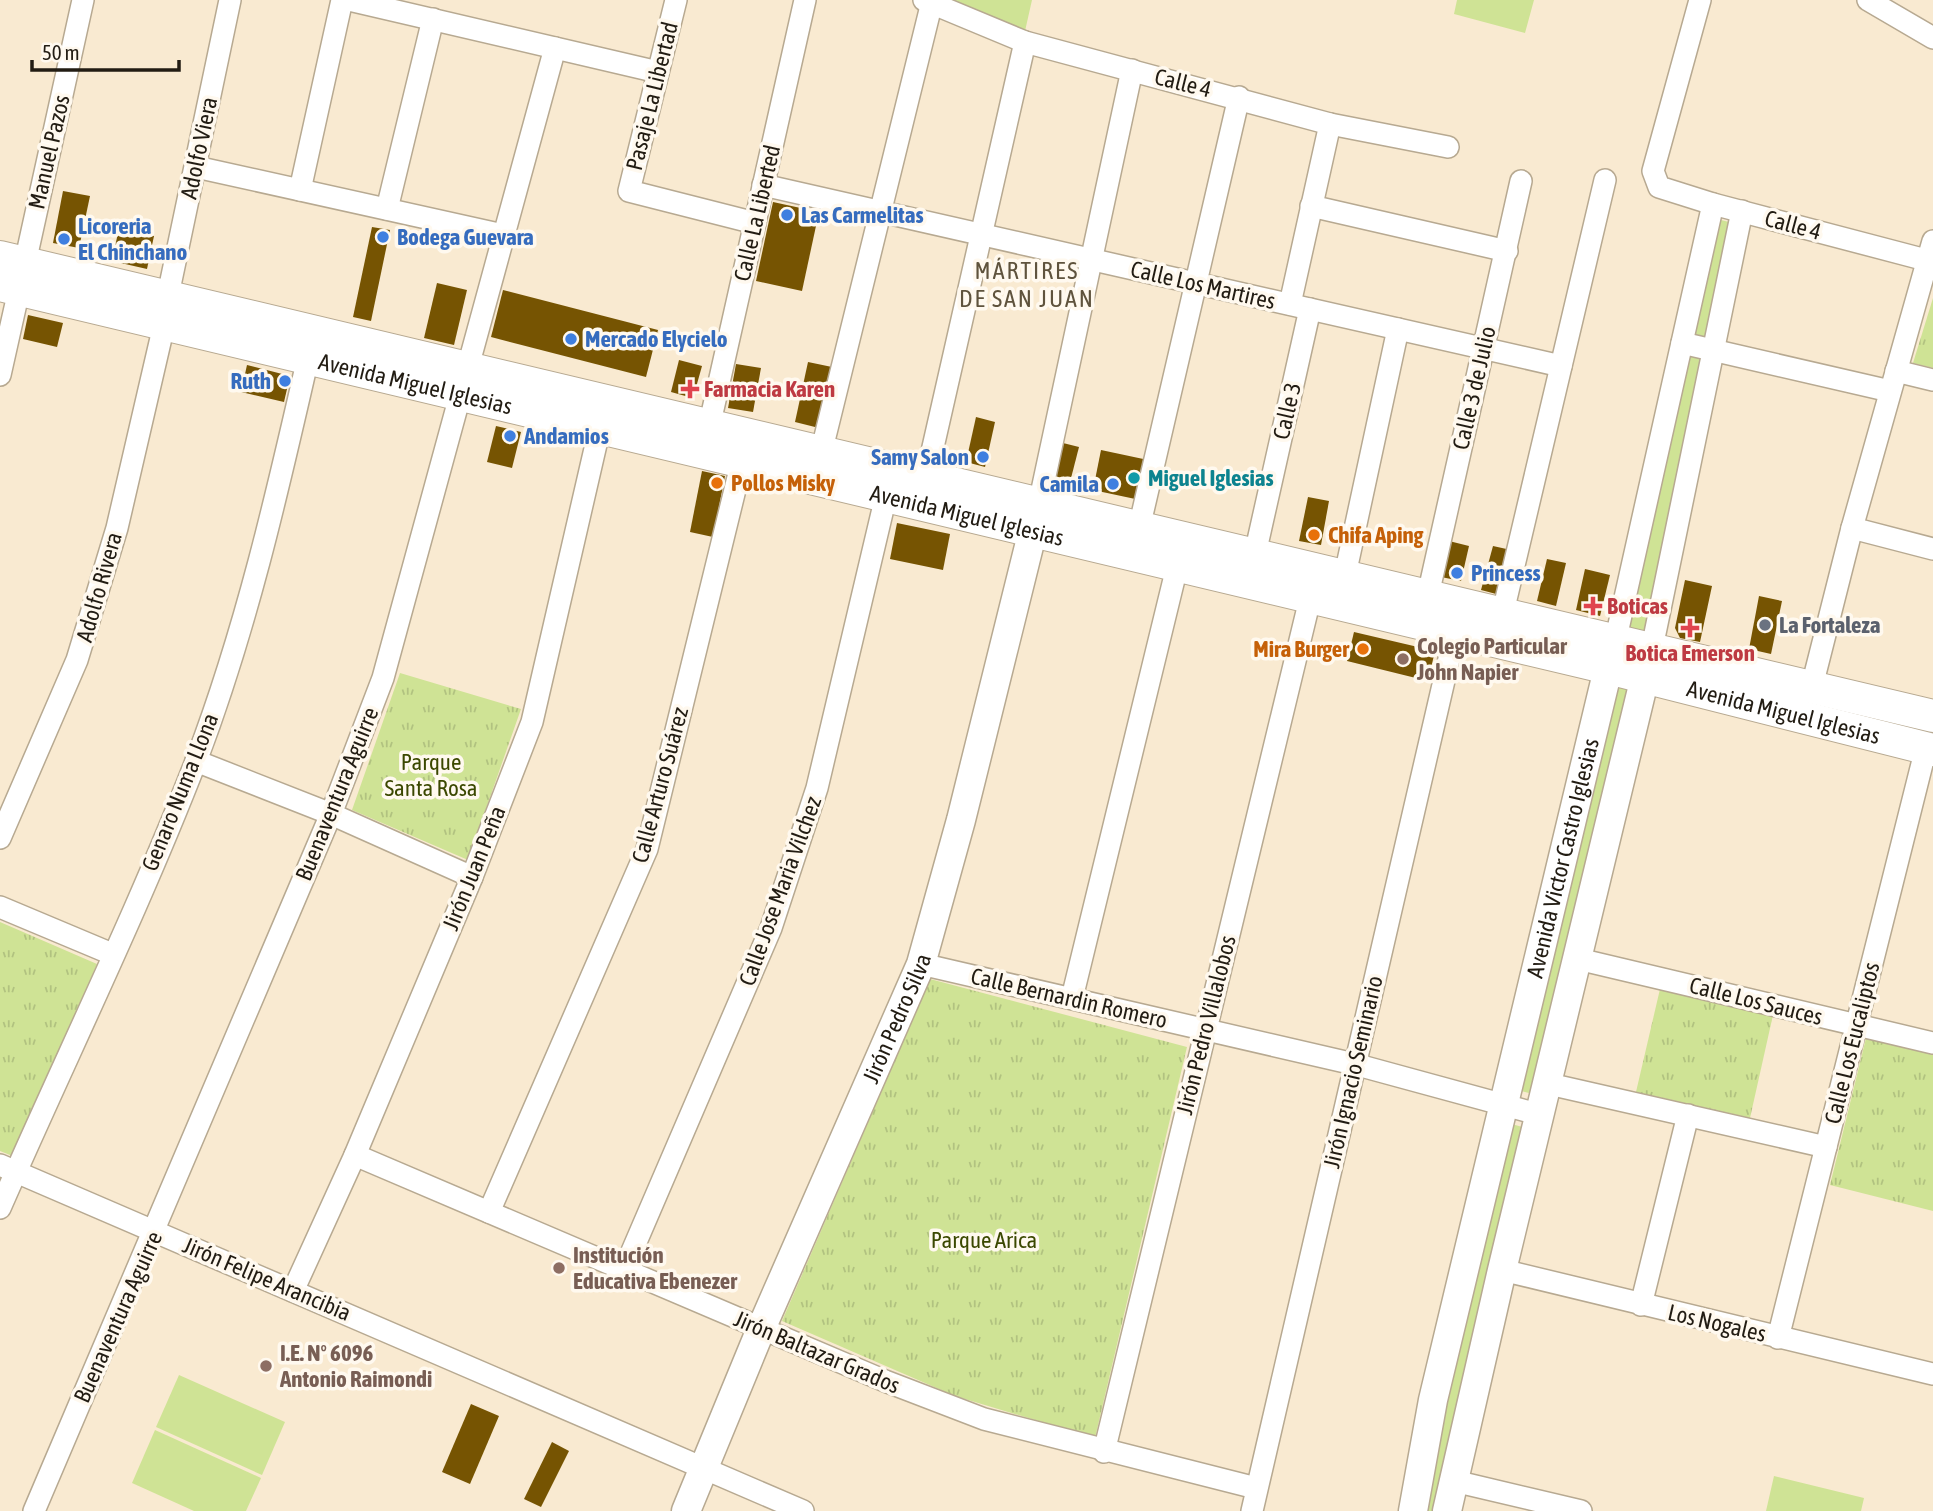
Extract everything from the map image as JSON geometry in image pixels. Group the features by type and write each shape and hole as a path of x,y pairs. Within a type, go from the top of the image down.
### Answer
{"main road":[{"name":"Avenida Miguel Iglesias","path":"11,274 465,382 600,427 886,496 1036,518 1139,528 1616,638 1933,716"},
{"name":"Avenida Miguel Iglesias","path":"166,310 308,358 465,382 709,427 926,478 1177,567 1608,668 1930,749"}],"street":[{"name":"Manuel Pazos","path":"0,375 11,274 83,0"},
{"name":"Adolfo Viera","path":"166,310 230,0"},
{"path":"300,190 342,0"},
{"path":"349,0 385,4 433,19 658,72"},
{"name":"Pasaje La Libertad","path":"676,0 629,191 755,223"},
{"name":"Calle La Liberted","path":"709,427 805,0"},
{"name":"Calle 4","path":"1700,0 1653,172 1660,187 1742,211 1930,251"},
{"path":"1868,0 1933,38"},
{"path":"821,453 928,1"},
{"name":"Calle 4","path":"928,1 1025,42 1239,97 1330,124 1448,147"},
{"path":"387,209 433,19"},
{"path":"926,478 979,234 1025,42"},
{"name":"Buenaventura Aguirre","path":"34,1511 156,1231 331,814 385,672 555,48"},
{"path":"1036,518 1132,70"},
{"path":"1139,528 1239,97"},
{"name":"Calle 3","path":"1255,554 1300,307 1311,206 1330,124"},
{"path":"196,167 503,235"},
{"path":"1503,612 1605,180"},
{"name":"Calle 3 de Julio","path":"1428,595 1521,181"},
{"name":"Calle Los Martires","path":"763,185 1561,366"},
{"name":"Avenida Victor Castro Iglesias","path":"1413,1511 1433,1400 1616,638 1713,204"},
{"path":"1311,206 1507,251"},
{"name":"Avenida Victor Castro Iglesias","path":"1453,1503 1502,1270 1652,648 1742,211"},
{"path":"1812,686 1852,528 1930,251"},
{"name":"Adolfo Rivera","path":"0,838 77,660 117,528 166,310"},
{"path":"1345,575 1398,329"},
{"path":"1682,343 1893,381 1933,380"},
{"name":"Genaro Numa Llona","path":"0,1208 8,1168 112,954 196,761 236,644 269,525 308,358"},
{"name":"Jirón Juan Peña","path":"293,1291 355,1154 472,877 531,722 600,427"},
{"name":"Calle Arturo Suárez","path":"489,1212 647,849 742,461"},
{"name":"Calle Jose Maria Vilchez","path":"624,1270 771,928 817,788 886,496"},
{"name":"Jirón Pedro Silva","path":"686,1511 761,1329 921,964 1036,518"},
{"path":"1852,528 1933,549"},
{"path":"1072,999 1177,567"},
{"name":"Jirón Pedro Villalobos","path":"1104,1451 1310,599"},
{"name":"Jirón Ignacio Seminario","path":"1252,1511 1255,1488 1455,633"},
{"name":"Calle Los Eucaliptos","path":"1778,1338 1930,749"},
{"path":"196,761 331,814 472,877"},
{"path":"0,907 112,954"},
{"name":"Calle Los Sauces","path":"1578,958 1933,1043"},
{"name":"Calle Bernardin Romero","path":"921,964 1354,1064 1541,1115"},
{"path":"1549,1084 1826,1147"},
{"path":"1641,1306 1688,1115"},
{"name":"Jirón Baltazar Grados","path":"355,1154 761,1329 984,1419 1255,1488"},
{"name":"Jirón Felipe Arancibia","path":"8,1168 803,1511"},
{"name":"Los Nogales","path":"1502,1270 1641,1306 1933,1374"},
{"path":"1453,1503 1581,1511"}],"green space":[{"path":"948,0 1032,0 1023,40 943,20"},
{"path":"1457,0 1534,0 1525,33 1454,14"},
{"path":"1717,219 1733,223 1643,637 1626,634"},
{"path":"1933,298 1933,368 1913,363"},
{"name":"Parque Santa Rosa","path":"400,673 521,709 468,860 352,810"},
{"path":"1613,685 1632,690 1537,1095 1517,1090"},
{"path":"0,922 97,964 15,1157 0,1151"},
{"name":"Parque Arica","path":"930,979 1187,1047 1095,1438 955,1396 782,1321"},
{"path":"1660,989 1773,1015 1750,1118 1636,1092"},
{"path":"1867,1034 1933,1051 1933,1211 1830,1185"},
{"path":"1508,1123 1526,1128 1457,1403 1437,1511 1420,1511"},
{"path":"179,1375 285,1422 262,1475 156,1427"},
{"path":"155,1430 261,1478 246,1511 194,1511 132,1483"},
{"path":"1774,1476 1864,1498 1861,1511 1766,1511"}],"building":[{"path":"63,191 90,196 79,248 53,243"},
{"path":"773,202 819,212 802,291 756,281"},
{"path":"372,227 390,230 371,321 353,317"},
{"path":"119,228 154,236 147,269 112,261"},
{"path":"437,283 467,290 454,345 424,338"},
{"path":"503,290 658,330 646,377 491,337"},
{"path":"28,315 63,323 57,347 23,339"},
{"path":"679,360 702,366 695,391 689,397 671,392"},
{"path":"808,362 832,367 819,428 795,422"},
{"path":"736,364 761,368 753,412 728,408"},
{"path":"247,365 290,376 284,402 241,392"},
{"path":"976,417 995,422 985,467 966,462"},
{"path":"496,426 521,432 512,468 487,462"},
{"path":"1059,442 1079,447 1069,486 1050,481"},
{"path":"1101,450 1148,460 1140,500 1093,490"},
{"path":"702,471 725,476 713,537 690,532"},
{"path":"1308,497 1329,501 1321,545 1299,541"},
{"path":"897,523 950,534 943,570 890,559"},
{"path":"1449,541 1469,546 1461,581 1441,577"},
{"path":"1493,546 1511,550 1500,595 1481,590"},
{"path":"1547,559 1566,563 1556,606 1537,601"},
{"path":"1585,569 1610,575 1600,616 1576,610"},
{"path":"1685,580 1712,586 1700,642 1680,638 1675,628"},
{"name":"La Fortaleza","path":"1759,596 1782,601 1771,654 1749,649"},
{"name":"Colegio Particular John Napier","path":"1354,632 1435,651 1428,681 1347,661"},
{"path":"471,1404 499,1416 470,1484 442,1472"},
{"path":"552,1442 569,1451 541,1507 524,1499"}],"place":[{"name":"Las Carmelitas","path":"787,215"},
{"name":"Bodega Guevara","path":"383,237"},
{"name":"Licoreria El Chinchano","path":"64,239"},
{"name":"Mercado Elycielo","path":"571,339"},
{"name":"Ruth","path":"285,381"},
{"name":"Farmacia Karen","path":"690,389"},
{"name":"Andamios","path":"510,436"},
{"name":"Samy Salon","path":"983,457"},
{"name":"Miguel Iglesias","path":"1134,478"},
{"name":"Pollos Misky","path":"717,483"},
{"name":"Camila","path":"1113,484"},
{"name":"Chifa Aping","path":"1314,535"},
{"name":"Princess","path":"1457,573"},
{"name":"Boticas","path":"1593,606"},
{"name":"La Fortaleza","path":"1765,625"},
{"name":"Botica Emerson","path":"1690,628"},
{"name":"Mira Burger","path":"1363,649"},
{"name":"Colegio Particular John Napier","path":"1403,659"},
{"name":"Institución Educativa Ebenezer","path":"559,1268"},
{"name":"I.E. N° 6096 Antonio Raimondi","path":"266,1366"}],"district":[{"name":"MÁRTIRES DE SAN JUAN","path":"1027,284"}]}
